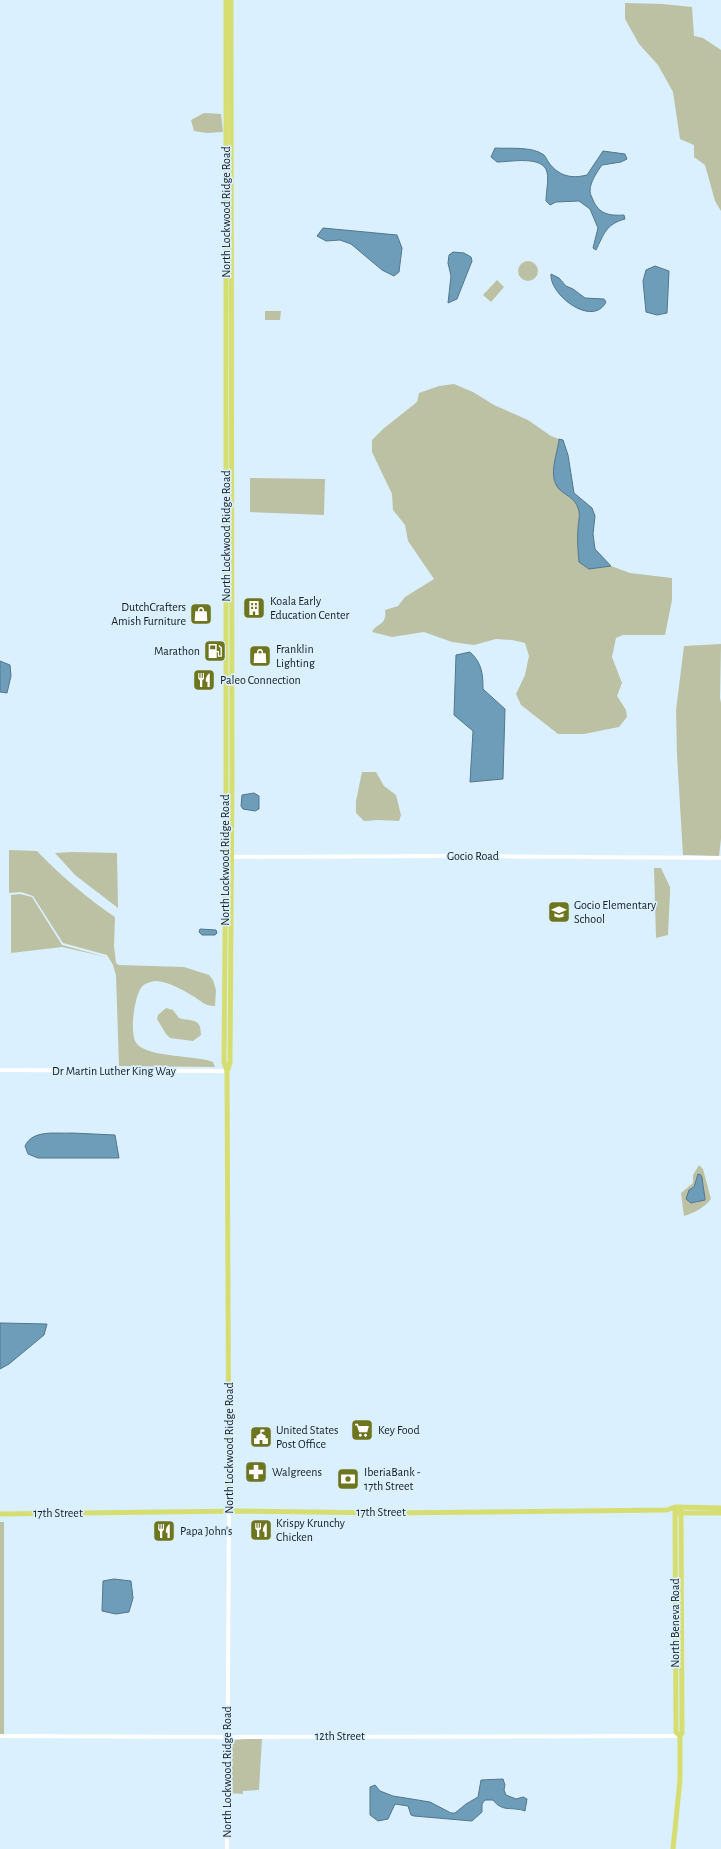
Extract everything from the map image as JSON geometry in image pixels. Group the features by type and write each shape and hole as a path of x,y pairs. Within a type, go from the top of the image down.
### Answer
{"main road":[{"name":"North Lockwood Ridge Road","path":"226,0 228,857 230,1063 227,1071 229,1511"},
{"name":"North Lockwood Ridge Road","path":"228,857 231,808 228,780 231,0"},
{"name":"17th Street","path":"0,1514 229,1511 394,1513 678,1510 721,1508"},
{"name":"17th Street","path":"678,1510 721,1513"},
{"name":"North Beneva Road","path":"673,1849 680,1786 680,1736 682,1733 678,1510"}],"street":[{"name":"Gocio Road","path":"228,857 482,856 721,858"},
{"name":"Dr Martin Luther King Way","path":"0,1070 227,1071"},
{"name":"North Lockwood Ridge Road","path":"227,1849 229,1511"},
{"name":"12th Street","path":"0,1736 227,1738 680,1736"}],"green space":[{"path":"625,3 663,4 692,7 694,36 703,38 721,50 721,211 715,201 705,165 694,157 694,145 680,139 673,92 658,65 639,44 625,19"},
{"path":"204,113 221,114 223,132 207,133 194,131 191,120"},
{"path":"528,261 535,264 538,271 535,278 528,281 521,278 518,271 521,264"},
{"path":"497,280 504,287 491,302 483,295"},
{"path":"265,311 281,311 280,320 265,320"},
{"path":"454,384 473,392 494,405 528,420 551,436 559,439 553,472 559,489 575,502 579,511 579,562 589,569 611,566 630,573 672,578 672,600 665,635 623,635 616,638 612,657 622,683 617,696 626,710 627,717 619,727 584,734 558,734 521,705 516,694 525,675 529,656 525,643 496,639 474,645 452,642 424,632 392,637 372,632 385,619 385,610 398,606 405,597 434,579 408,541 405,525 393,510 392,494 372,452 372,440 383,429 417,402 419,393 439,386"},
{"path":"250,478 325,479 324,515 250,512"},
{"path":"721,644 721,839 719,856 683,855 676,710 684,646"},
{"path":"362,772 376,772 384,786 396,795 401,815 399,821 364,821 356,813 356,801"},
{"path":"9,850 37,851 74,886 115,917 114,946 116,963 119,965 184,967 209,975 213,980 216,990 215,1006 206,1004 185,991 166,983 155,981 144,985 138,993 136,1000 133,1016 133,1033 137,1044 143,1049 162,1054 213,1062 215,1067 119,1066 116,975 113,965 107,955 63,943 33,896 21,892 9,893"},
{"path":"55,853 117,853 118,908 75,875"},
{"path":"654,868 661,868 670,887 668,935 656,938"},
{"path":"20,894 32,897 62,945 106,957 62,947 11,953 11,895"},
{"path":"166,1008 173,1010 179,1018 195,1021 201,1029 201,1035 193,1041 170,1038 157,1019 158,1015"},
{"path":"699,1165 703,1169 711,1199 699,1210 684,1216 681,1193 693,1183 693,1175","holes":["701,1175 705,1199 695,1203 692,1189"]},
{"path":"0,1522 4,1522 4,1734 0,1734"},
{"path":"262,1738 259,1790 243,1791 243,1794 228,1793 230,1742 233,1740"}],"water":[{"path":"495,148 521,148 539,152 544,155 549,163 561,174 576,177 587,175 603,151 625,154 627,159 621,162 602,165 592,181 590,191 595,205 601,211 614,215 624,215 625,219 619,221 606,230 596,250 593,248 598,228 590,209 579,201 556,202 550,205 546,201 548,175 544,167 533,161 497,162 491,157"},
{"path":"323,228 397,235 402,248 399,272 394,276 382,270 351,244 340,240 326,241 317,236"},
{"path":"453,252 464,253 471,257 472,261 457,299 448,303 451,276 448,263 449,255"},
{"path":"655,266 669,271 667,313 657,315 646,312 643,281 646,270"},
{"path":"551,274 559,278 566,286 573,289 585,298 604,299 606,302 600,309 592,312 573,306 557,291 552,282"},
{"path":"559,439 563,440 568,455 574,493 592,508 595,516 593,534 595,549 611,566 589,569 579,562 579,511 575,502 559,489 554,478 553,471"},
{"path":"470,652 477,660 481,669 483,689 505,709 503,779 470,782 473,731 454,715 456,655"},
{"path":"0,661 10,665 11,676 7,693 0,692"},
{"path":"254,793 259,796 259,809 255,811 243,809 241,806 242,795"},
{"path":"200,929 216,930 217,933 215,935 202,935 199,932"},
{"path":"52,1133 115,1135 119,1158 38,1158 28,1154 25,1146 33,1137 39,1135"},
{"path":"698,1174 701,1175 702,1178 705,1200 691,1203 686,1199 689,1190 694,1187"},
{"path":"0,1323 47,1324 44,1335 9,1364 0,1369"},
{"path":"114,1579 131,1581 133,1598 129,1612 116,1614 102,1611 103,1581"},
{"path":"503,1779 506,1795 516,1799 523,1797 527,1799 525,1811 504,1808 493,1800 485,1800 482,1804 482,1812 472,1821 414,1816 411,1815 408,1806 395,1804 388,1819 378,1821 370,1815 370,1787 375,1785 380,1791 393,1796 430,1802 451,1813 455,1813 478,1797 481,1780"}],"place":[{"name":"Koala Early Education Center","path":"254,608"},
{"name":"DutchCrafters Amish Furniture","path":"201,614"},
{"name":"Marathon","path":"215,651"},
{"name":"Franklin Lighting","path":"260,656"},
{"name":"Paleo Connection","path":"204,680"},
{"name":"Gocio Elementary School","path":"559,912"},
{"name":"Key Food","path":"362,1430"},
{"name":"United States Post Office","path":"261,1437"},
{"name":"Walgreens","path":"256,1472"},
{"name":"IberiaBank - 17th Street","path":"348,1479"},
{"name":"Krispy Krunchy Chicken","path":"261,1530"},
{"name":"Papa John's","path":"164,1531"}]}
